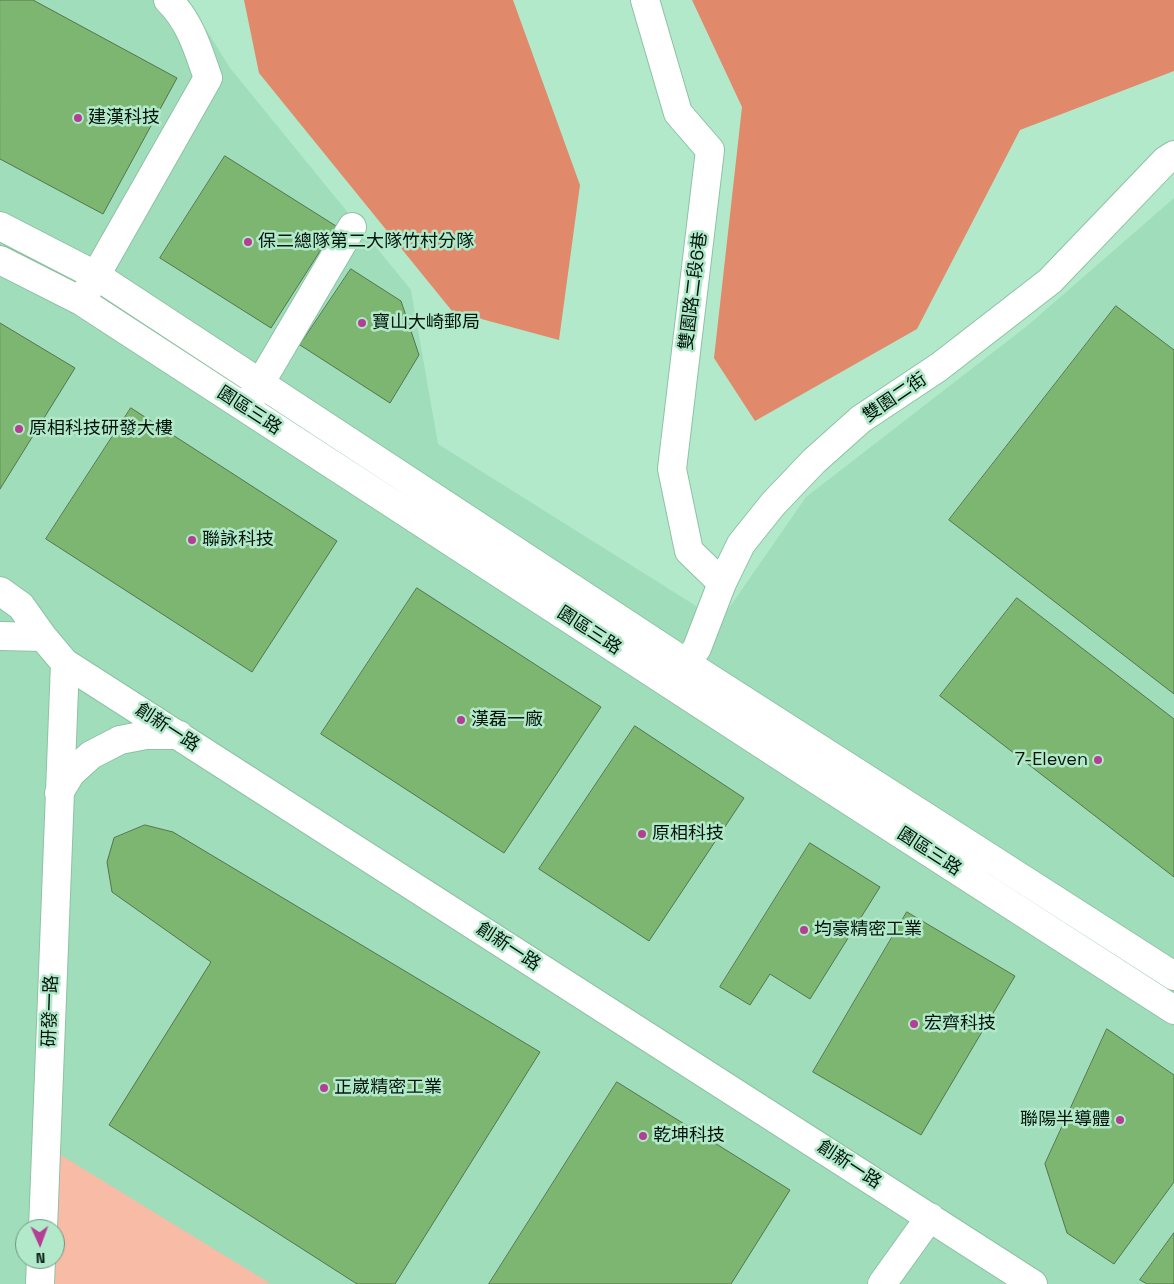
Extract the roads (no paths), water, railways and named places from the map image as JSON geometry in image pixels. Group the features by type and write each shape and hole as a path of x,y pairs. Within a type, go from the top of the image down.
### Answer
{"street":[{"path":"81,301 97,276 208,78 195,40 179,10 168,0"},
{"name":"雙園路二段6巷","path":"645,0 678,113 710,150 672,469 688,551 722,583"},
{"name":"雙園二街","path":"673,685 697,648 722,583 741,544 774,504 814,461 861,419 939,368 1050,281 1166,160 1174,155"},
{"name":"園區三路","path":"0,226 97,276 687,662 1174,976"},
{"path":"244,408 352,227"},
{"name":"園區三路","path":"0,260 81,301 1174,1010"},
{"name":"創新一路","path":"0,591 21,606 43,637 65,663 1033,1284"},
{"path":"0,636 43,637"},
{"name":"研發一路","path":"42,1219 65,663"},
{"path":"59,792 72,773 90,755 120,740 146,735 179,735"},
{"path":"882,1284 930,1217"},
{"path":"40,1284 41,1269"}],"place":[{"name":"建漢科技","path":"78,118"},
{"name":"保二總隊第二大隊竹村分隊","path":"248,242"},
{"name":"寶山大崎郵局","path":"362,323"},
{"name":"原相科技研發大樓","path":"19,429"},
{"name":"聯詠科技","path":"192,540"},
{"name":"漢磊一廠","path":"461,720"},
{"name":"7-Eleven","path":"1098,760"},
{"name":"原相科技","path":"642,834"},
{"name":"均豪精密工業","path":"804,930"},
{"name":"宏齊科技","path":"914,1024"},
{"name":"正崴精密工業","path":"324,1088"},
{"name":"聯陽半導體","path":"1120,1120"},
{"name":"乾坤科技","path":"643,1136"}]}
